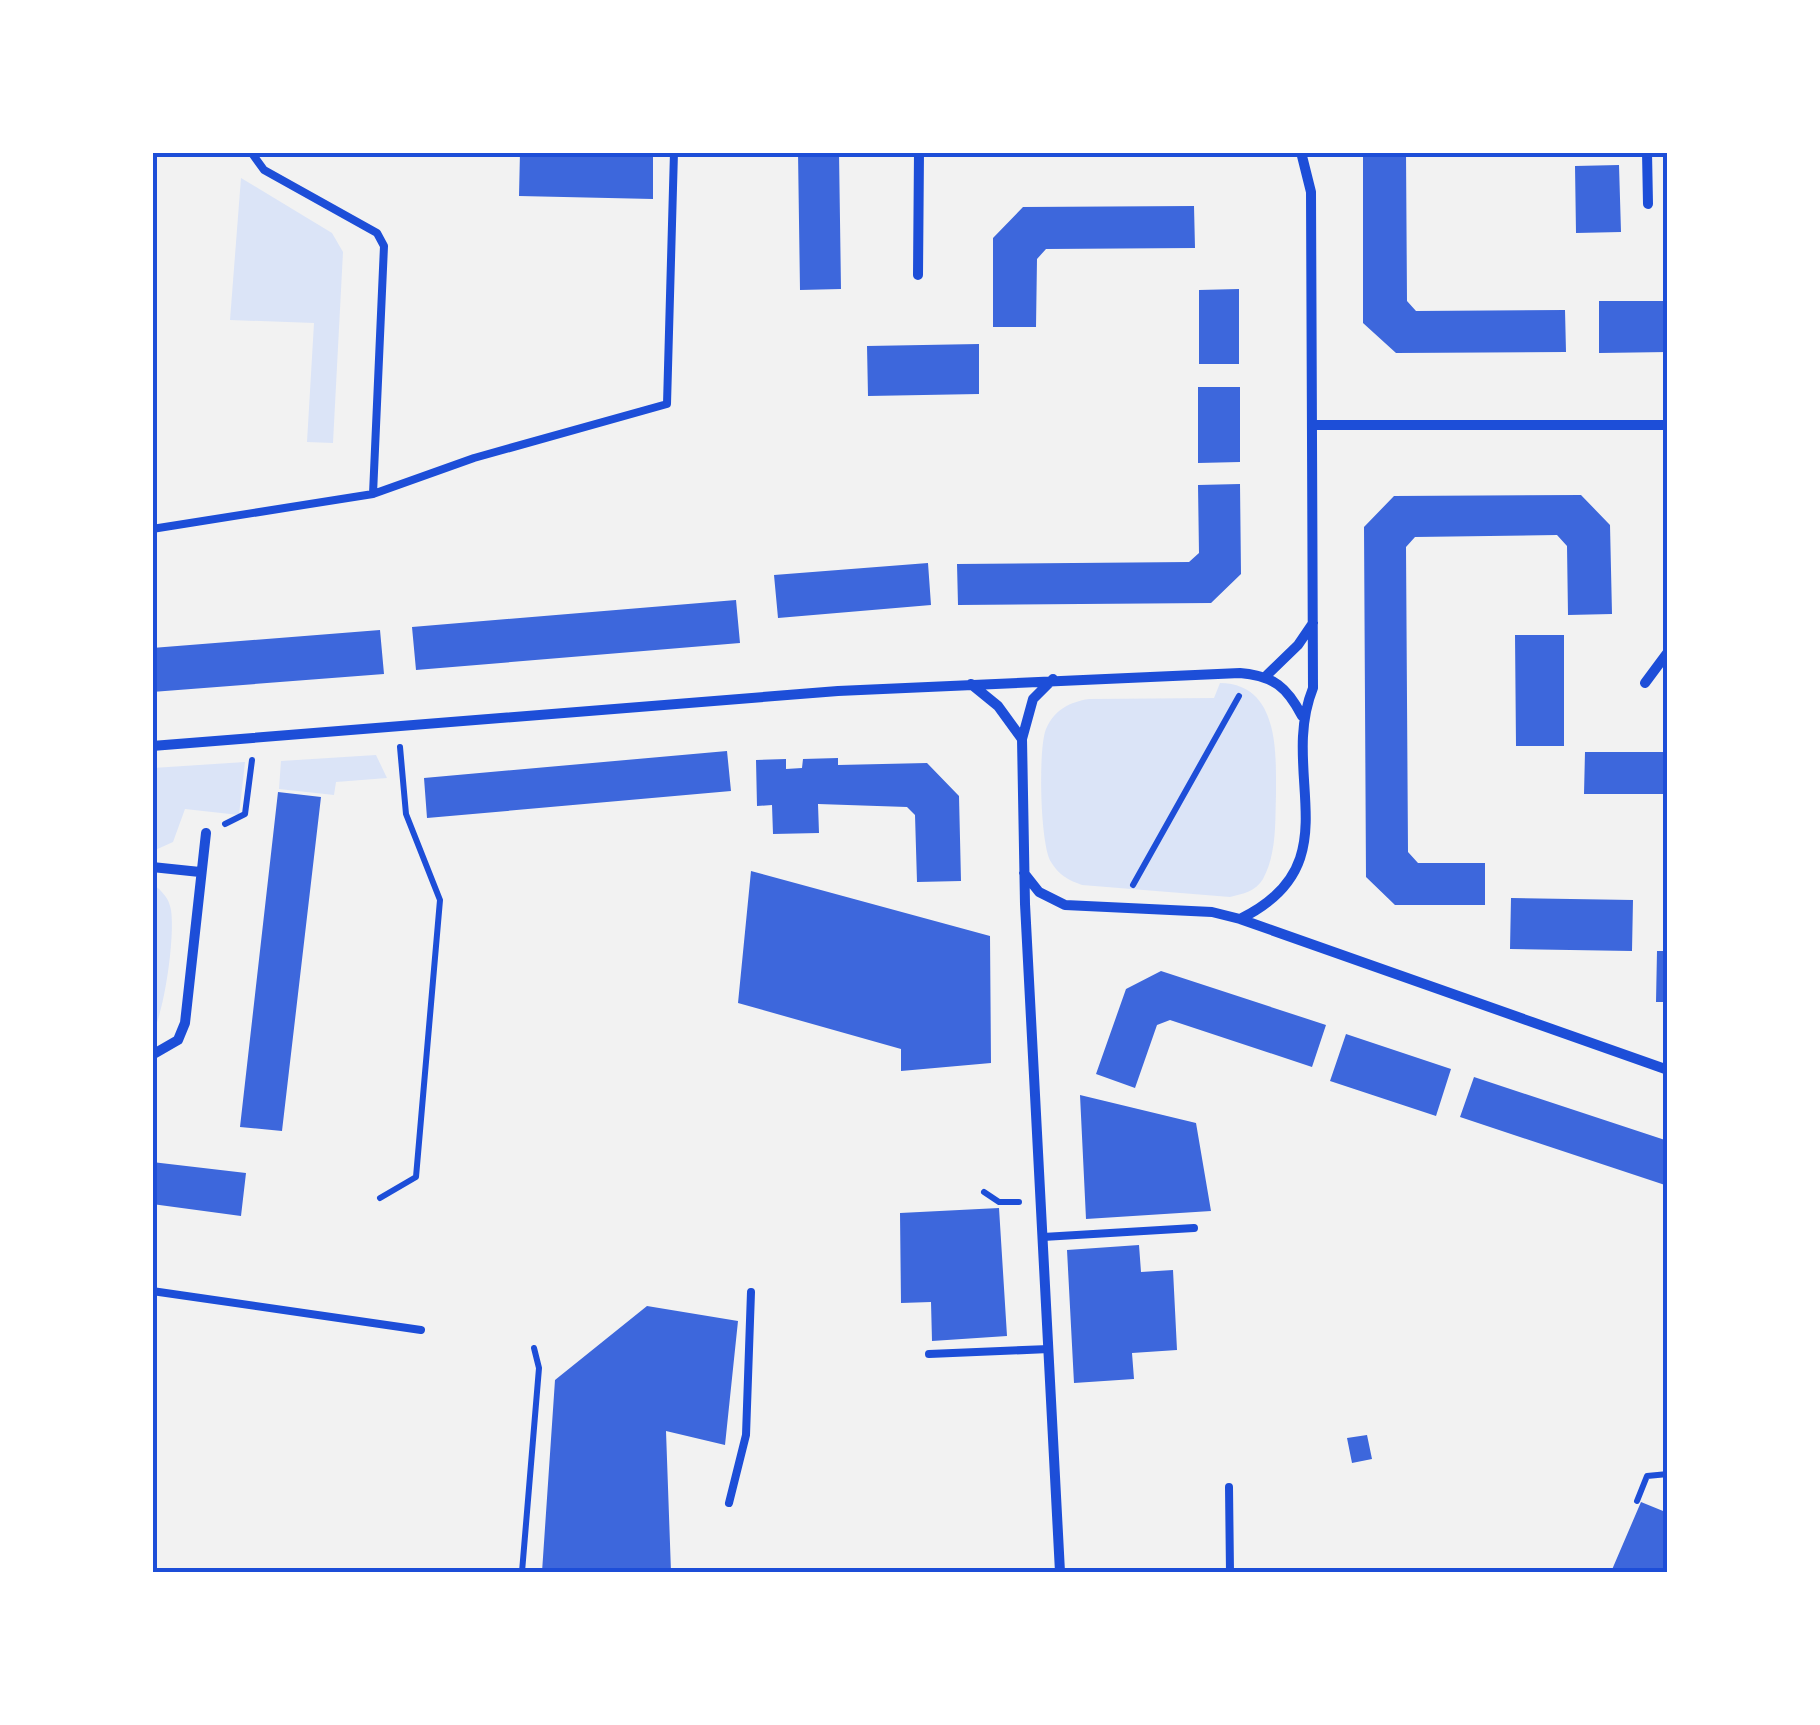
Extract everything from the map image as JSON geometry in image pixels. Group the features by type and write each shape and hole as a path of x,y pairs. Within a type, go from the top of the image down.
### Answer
{"street":[{"path":"918,276 919,152"},
{"path":"1240,920 1286,891 1305,845 1302,716 1313,688 1315,425 1311,192 1301,152"},
{"path":"1647,152 1648,204"},
{"path":"1315,425 1668,425"},
{"path":"1267,675 1298,645 1314,622"},
{"path":"1645,683 1668,652"},
{"path":"152,746 970,683 1240,672 1267,675 1289,692 1302,716"},
{"path":"1054,678 1033,699 1022,740 1024,872 1060,1572"},
{"path":"970,683 998,706 1022,740"},
{"path":"152,1056 178,1040 185,1023 206,834"},
{"path":"152,867 200,872"},
{"path":"1024,872 1039,892 1065,905 1212,912 1668,1070"}],"lane":[{"path":"251,152 264,170 377,233 384,246 374,494"},
{"path":"152,529 374,494 474,458 667,404 674,152"},
{"path":"1043,1238 1194,1228"},
{"path":"152,1292 421,1330"},
{"path":"730,1503 746,1435 751,1292"},
{"path":"929,1354 1048,1349"},
{"path":"1229,1487 1230,1572"}],"path":[{"path":"1131,906 1133,880 1239,696 1240,672"},
{"path":"380,1198 416,1177 440,900 406,814 400,724"},
{"path":"206,834 245,814 255,737"},
{"path":"984,1192 999,1202 1041,1201"},
{"path":"522,1572 540,1368 534,1348"},
{"path":"1637,1500 1647,1476 1668,1474"}],"shaded area":[{"path":"241,178 332,233 343,252 333,443 307,442 314,323 230,320"},
{"path":"1220,683 1239,686 1254,695 1264,707 1274,740 1274,837 1268,869 1260,883 1230,897 1082,885 1061,874 1047,852 1041,796 1043,739 1054,716 1069,705 1089,699 1214,698"},
{"path":"376,755 387,778 336,782 334,795 279,789 281,761"},
{"path":"245,762 239,815 185,809 173,842 153,851 153,768"},
{"path":"153,884 169,902 172,922 165,990 153,1032"}],"building":[{"path":"520,152 653,152 653,199 519,196"},
{"path":"798,152 839,152 841,289 800,290"},
{"path":"1363,152 1406,152 1407,301 1416,311 1565,310 1566,352 1396,353 1363,323"},
{"path":"1619,165 1621,232 1576,233 1575,166"},
{"path":"1194,206 1195,248 1046,249 1037,259 1036,327 993,327 993,238 1023,207"},
{"path":"1239,289 1239,364 1199,364 1199,290"},
{"path":"1599,301 1668,301 1668,352 1599,353"},
{"path":"979,344 979,394 868,396 867,346"},
{"path":"1198,387 1240,387 1240,462 1198,463"},
{"path":"1240,484 1241,574 1211,603 958,605 957,564 1189,562 1199,553 1198,485"},
{"path":"1581,495 1610,525 1612,614 1568,615 1567,546 1557,535 1415,537 1406,547 1408,852 1418,863 1485,863 1485,905 1395,905 1366,877 1364,527 1394,496"},
{"path":"928,563 931,605 778,618 774,575"},
{"path":"736,600 740,643 416,670 412,627"},
{"path":"380,630 384,674 152,692 152,648"},
{"path":"1515,635 1564,635 1564,746 1516,746"},
{"path":"727,751 731,791 427,818 424,778"},
{"path":"1585,752 1668,752 1668,794 1584,794"},
{"path":"838,758 838,765 927,763 959,796 961,881 917,882 915,815 907,807 818,804 819,833 773,834 772,805 757,806 756,760 786,759 786,769 802,768 803,759"},
{"path":"278,792 321,797 282,1131 240,1127"},
{"path":"751,871 990,936 991,1063 901,1071 901,1049 738,1003"},
{"path":"1511,898 1633,900 1632,951 1510,949"},
{"path":"1657,951 1668,951 1668,1002 1656,1002"},
{"path":"1161,971 1326,1025 1312,1067 1170,1020 1157,1025 1135,1088 1096,1074 1126,989"},
{"path":"1346,1034 1451,1069 1436,1116 1330,1081"},
{"path":"1474,1077 1668,1141 1668,1186 1460,1117"},
{"path":"1080,1095 1196,1123 1211,1211 1086,1219"},
{"path":"152,1162 246,1173 241,1216 152,1204"},
{"path":"999,1208 1007,1336 932,1341 931,1302 901,1303 900,1213"},
{"path":"1139,1245 1141,1272 1173,1270 1177,1350 1132,1353 1134,1379 1074,1383 1067,1250"},
{"path":"647,1306 738,1321 725,1445 666,1431 671,1572 542,1572 555,1380"},
{"path":"1367,1435 1372,1459 1352,1463 1347,1438"},
{"path":"1641,1502 1668,1513 1668,1572 1611,1572"}]}
